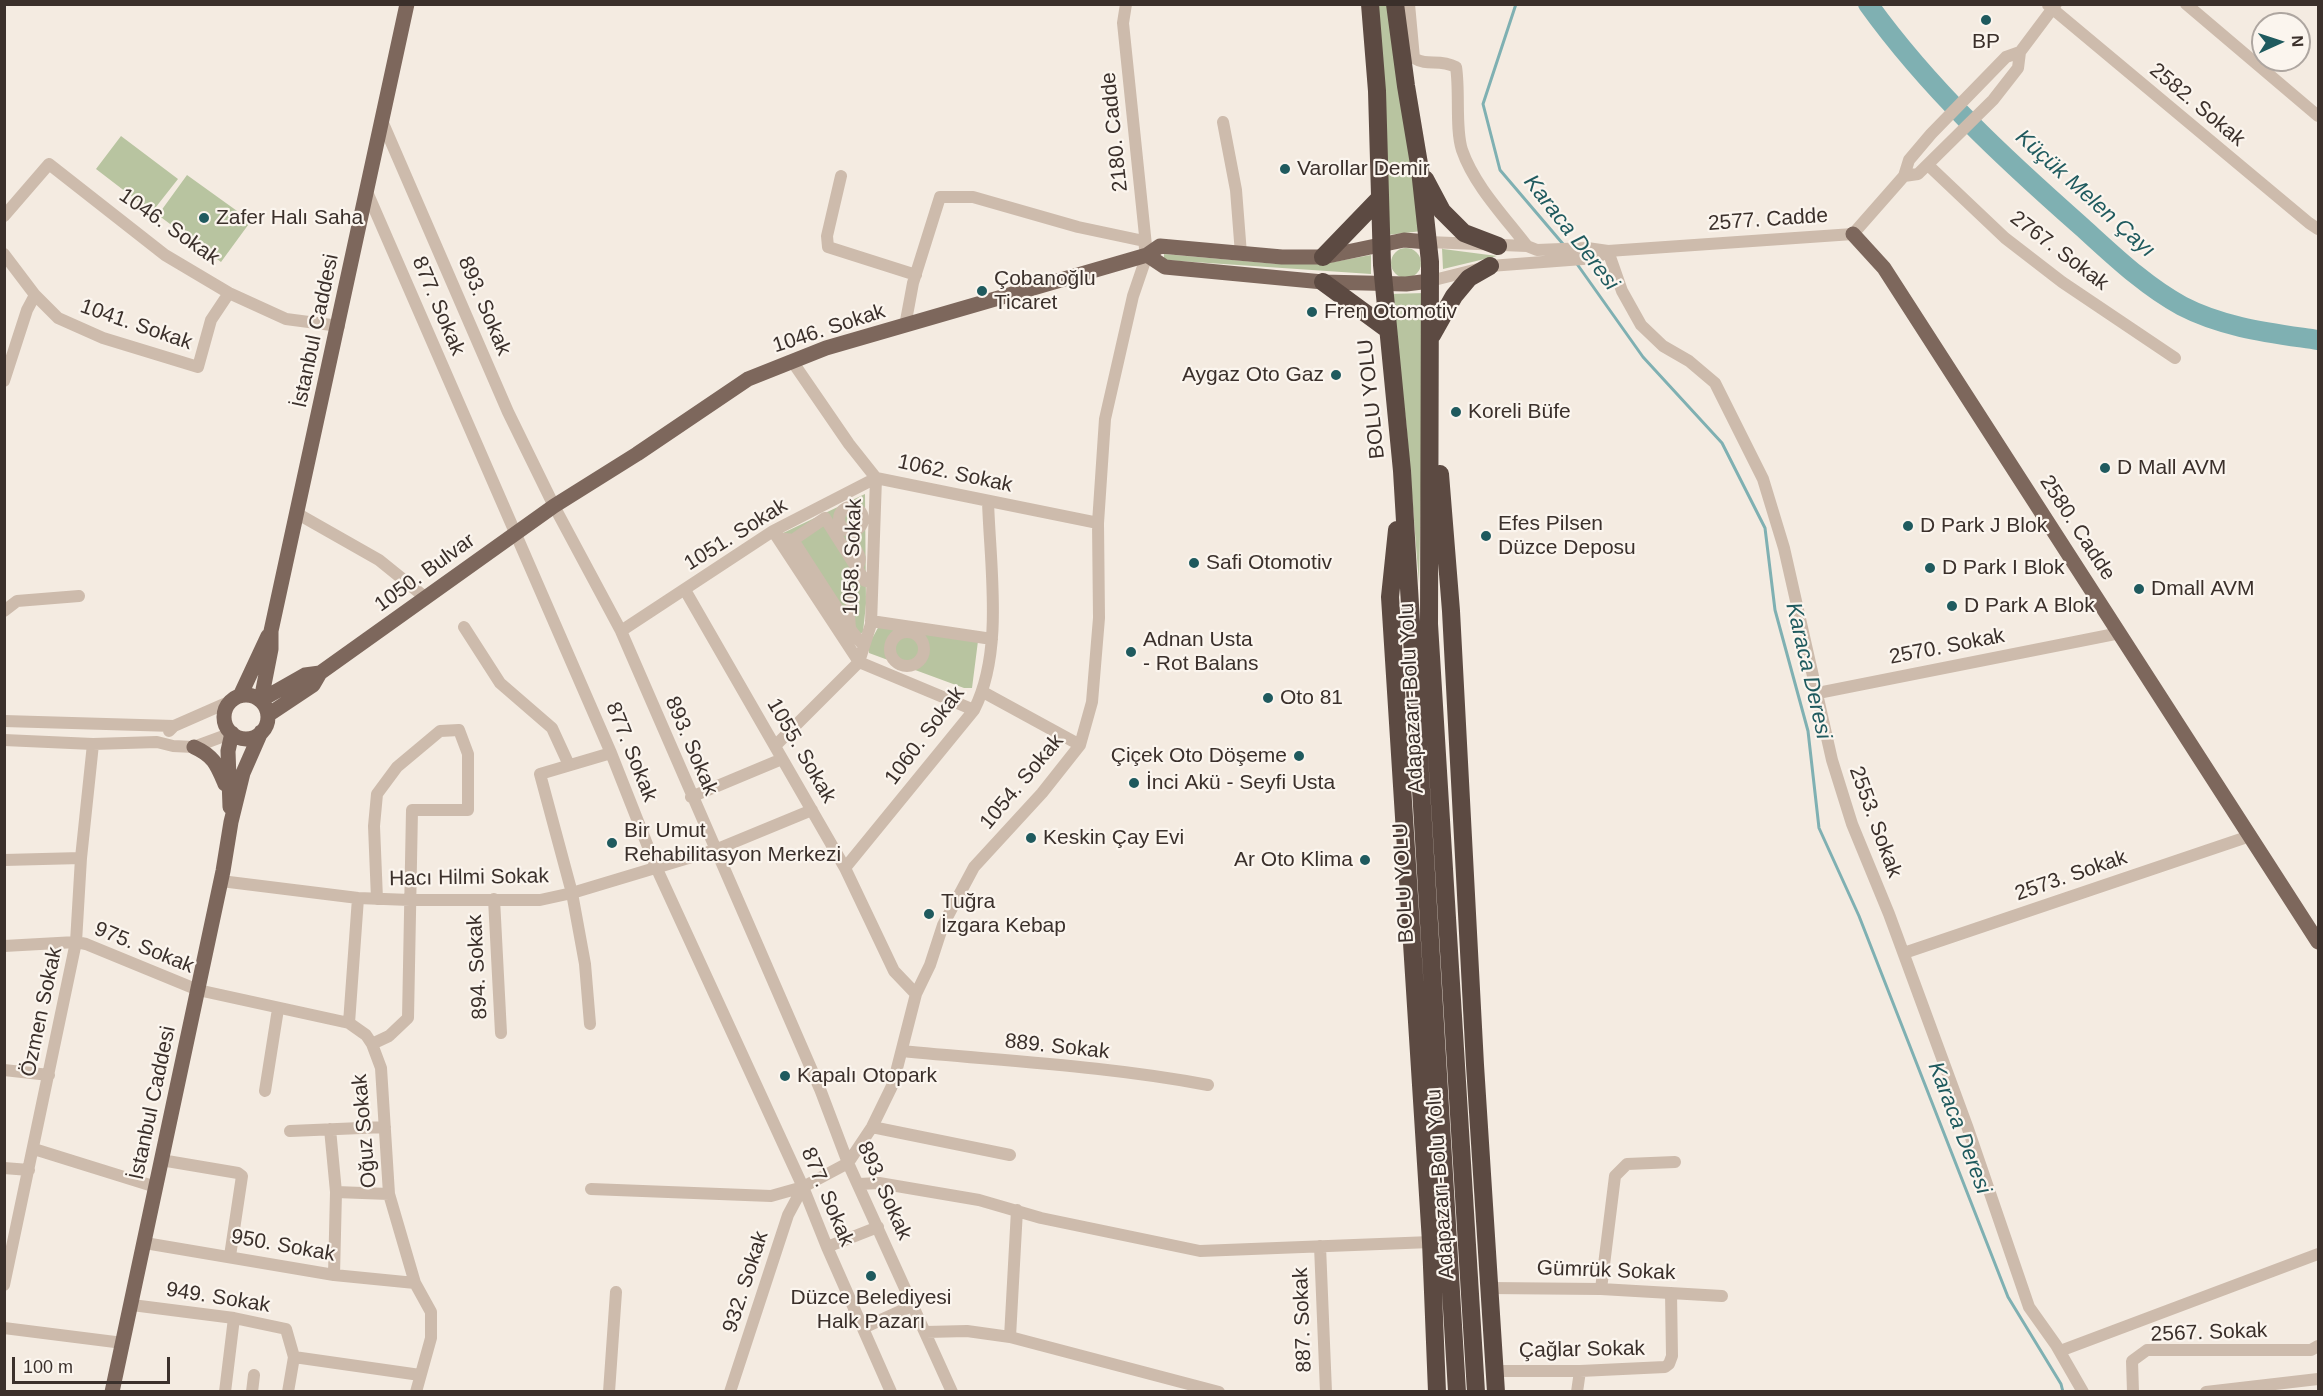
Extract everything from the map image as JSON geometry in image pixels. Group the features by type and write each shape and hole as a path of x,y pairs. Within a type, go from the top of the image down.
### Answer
{"highway":[{"name":"BOLU YOLU","path":"1370,4 1377,91 1382,273 1402,471 1457,1392"},
{"name":"Adapazarı-Bolu Yolu","path":"1395,4 1420,170 1428,242 1431,337 1429,624 1476,1392"},
{"path":"1420,170 1442,211 1464,233 1498,246"},
{"path":"1323,257 1379,198"},
{"path":"1431,337 1454,296 1469,278 1490,266"},
{"path":"1323,282 1387,329"},
{"path":"1430,403 1440,471 1451,611 1496,1392"},
{"path":"1402,471 1390,597 1431,1242 1437,1392"}],"main road":[{"name":"İstanbul Caddesi","path":"261,700 271,649 271,631 339,326 407,4"},
{"name":"2580. Cadde","path":"1853,234 1884,268 2319,942"},
{"name":"1046. Sokak","path":"554,506 637,454 748,379 826,348 1147,255 1160,246 1282,257 1323,257 1404,240 1428,242"},
{"path":"1147,255 1165,267 1323,282 1382,273 1406,284 1430,280"},
{"name":"1050. Bulvar","path":"320,672 554,506"},
{"name":"İstanbul Caddesi","path":"235,698 271,631"},
{"path":"261,700 305,675 320,672"},
{"path":"268,715 313,685 320,672"},
{"path":"250,695 261,700 267,708 268,722 261,732 253,738 246,739 232,734 227,728 224,714 235,698 250,695"},
{"name":"İstanbul Caddesi","path":"112,1392 221,881 231,822 243,773 261,732"},
{"name":"İstanbul Caddesi","path":"231,822 228,751 232,734"},
{"path":"194,747 208,753 217,765 229,794"}],"street":[{"name":"2180. Cadde","path":"1126,4 1123,23 1147,255"},
{"path":"1409,4 1414,58 1422,63 1444,61 1456,67 1459,83 1461,149 1479,182 1532,248"},
{"path":"2186,4 2319,116"},
{"path":"2020,52 2006,57 1930,134 1909,160 1904,176 1918,174 1946,149 1993,100 2018,68 2020,52 2052,6"},
{"name":"2582. Sokak","path":"2052,6 2300,216 2319,229"},
{"name":"893. Sokak","path":"382,120 508,412 554,506 621,631 691,797 820,1089 858,1184 952,1392"},
{"path":"1223,122 1236,190 1241,254"},
{"name":"1046. Sokak","path":"4,216 49,164 165,255 229,293 286,319 339,326"},
{"name":"2767. Sokak","path":"1928,165 2005,238 2062,282 2175,358"},
{"path":"841,176 827,236 828,247 916,275"},
{"name":"2577. Cadde","path":"1608,251 1853,234 1904,176"},
{"name":"877. Sokak","path":"367,192 611,753 656,867 803,1187 891,1392"},
{"path":"905,326 916,275 940,197 973,197 1077,227 1143,241 1147,255"},
{"path":"1428,242 1532,248 1587,248 1608,251"},
{"path":"1430,280 1490,266 1596,258 1608,251"},
{"name":"2553. Sokak","path":"1608,251 1622,291 1641,325 1663,346 1689,361 1715,383 1763,479 1784,548 1832,760 1852,824 1904,953 1968,1125 2029,1307 2060,1351 2083,1392"},
{"path":"4,254 34,295 4,381"},
{"name":"1054. Sokak","path":"849,1163 872,1127 893,1084 916,994 930,965 943,925 974,867 1042,793 1080,745 1092,702 1099,618 1098,524 1106,419 1133,296 1147,255"},
{"name":"1041. Sokak","path":"34,295 58,318 94,334 198,367 211,320 229,293"},
{"name":"1062. Sokak","path":"792,361 849,444 876,478 1098,524"},
{"name":"1051. Sokak","path":"621,631 776,535 876,478"},
{"name":"1058. Sokak","path":"775,746 859,663 871,621 869,581 876,478"},
{"path":"857,509 863,493 862,485"},
{"name":"1060. Sokak","path":"845,868 974,710 983,692 992,639 988,501"},
{"path":"837,528 841,512 847,507 857,509 861,513 862,521 855,530 854,547 860,554 861,561 857,568"},
{"path":"298,514 379,560 426,598"},
{"path":"793,540 825,518 837,528 857,568 869,581 833,602"},
{"path":"837,528 855,530"},
{"path":"776,535 793,540 850,629 864,646"},
{"path":"776,535 859,663 974,710"},
{"name":"1055. Sokak","path":"685,590 845,868 894,971 916,994"},
{"path":"849,592 853,600 849,615 850,629"},
{"path":"4,611 17,602 79,596"},
{"path":"871,621 910,629 992,639"},
{"path":"464,627 500,683 552,728 569,765"},
{"path":"902,666 892,657 891,641 910,629"},
{"path":"902,666 916,663 923,654 924,648 920,638 910,629"},
{"name":"2570. Sokak","path":"1818,693 2120,633"},
{"path":"897,679 902,666"},
{"path":"983,692 1080,745"},
{"path":"157,742 174,726 235,698"},
{"path":"4,722 174,726"},
{"path":"372,1044 389,1036 408,1018 412,810 468,810 468,754 459,730 440,731 397,767 377,794 374,826 378,899"},
{"path":"4,740 93,744 157,742 173,746 194,747 232,734"},
{"name":"Özmen Sokak","path":"4,1285 76,942 81,858 93,744"},
{"path":"590,1024 585,964 572,893 540,774 611,753"},
{"path":"691,797 783,759"},
{"name":"Hacı Hilmi Sokak","path":"221,881 358,898 540,900 572,893 715,850 812,810"},
{"name":"2573. Sokak","path":"1904,953 2250,836"},
{"path":"4,860 81,858"},
{"path":"198,990 349,1023 358,898"},
{"name":"894. Sokak","path":"494,899 501,1033"},
{"name":"975. Sokak","path":"4,946 76,942 198,990"},
{"path":"265,1091 278,1009"},
{"name":"Oğuz Sokak","path":"349,1023 366,1035 381,1068 389,1194 415,1283 431,1312 431,1338 416,1392"},
{"name":"889. Sokak","path":"902,1051 1174,1078 1208,1085"},
{"path":"4,1070 49,1075"},
{"path":"290,1131 385,1127"},
{"path":"872,1127 1010,1155"},
{"path":"330,1129 336,1192 334,1275"},
{"path":"34,1149 156,1187"},
{"path":"161,1160 238,1173 242,1176 231,1256"},
{"path":"1601,1289 1615,1176 1627,1164 1675,1162"},
{"path":"591,1189 771,1196 803,1187 849,1163"},
{"path":"4,1168 29,1170"},
{"path":"858,1184 879,1183 979,1200 1041,1218 1200,1251 1431,1242"},
{"name":"932. Sokak","path":"730,1392 788,1215 803,1187"},
{"path":"336,1192 389,1194"},
{"path":"1010,1337 1017,1210"},
{"path":"827,1247 878,1227"},
{"name":"950. Sokak","path":"145,1243 334,1275 415,1283"},
{"name":"887. Sokak","path":"1320,1246 1326,1392"},
{"path":"2060,1351 2319,1254"},
{"name":"Gümrük Sokak","path":"1489,1288 1601,1289 1722,1296"},
{"path":"609,1392 616,1292"},
{"name":"Çağlar Sokak","path":"1494,1371 1580,1371 1667,1366 1672,1356 1671,1293"},
{"name":"949. Sokak","path":"132,1305 234,1318 286,1329 294,1357"},
{"path":"862,1328 914,1305"},
{"path":"225,1392 234,1318"},
{"path":"4,1328 123,1343"},
{"path":"926,1332 967,1331 1010,1337 1180,1387 1219,1392"},
{"name":"2567. Sokak","path":"2133,1392 2132,1361 2147,1350 2311,1350 2319,1346"},
{"path":"288,1392 294,1357 420,1375"},
{"path":"1577,1392 1580,1371"},
{"path":"252,1392 254,1375"},
{"path":"2206,1392 2319,1379"}],"green space":[{"path":"1378,5 1387,5 1422,231 1387,235"},
{"path":"121,136 178,179 152,212 96,169"},
{"name":"Zafer Halı Saha","path":"187,175 251,221 221,262 158,215"},
{"path":"1406,248 1417,252 1421,263 1417,274 1406,278 1395,274 1391,263 1395,252"},
{"path":"1443,249 1497,256 1443,269"},
{"path":"1164,254 1278,264 1328,263 1371,255 1371,274 1164,260"},
{"path":"1425,293 1419,583 1406,421 1389,294"},
{"path":"865,494 866,604 863,632 849,642 781,534"},
{"path":"880,624 978,641 972,688 964,688 869,653 868,646"}],"waterway":[{"name":"Karaca Deresi","path":"1516,4 1483,104 1500,170 1563,244"},
{"name":"Küçük Melen Çayı","path":"1868,4 1916,65 1969,122 2142,280 2182,306 2214,320 2249,329 2318,340"},
{"name":"Karaca Deresi","path":"1577,264 1643,357 1722,443 1765,528 1775,610 1808,731 1819,828 1859,916 2008,1297 2061,1384 2063,1392"}],"place":[{"name":"BP","path":"1986,20"},
{"name":"Varollar Demir","path":"1285,169"},
{"name":"Zafer Halı Saha","path":"204,218"},
{"name":"Çobanoğlu Ticaret","path":"982,291"},
{"name":"Fren Otomotiv","path":"1312,312"},
{"name":"Aygaz Oto Gaz","path":"1336,375"},
{"name":"Koreli Büfe","path":"1456,412"},
{"name":"D Mall AVM","path":"2105,468"},
{"name":"D Park J Blok","path":"1908,526"},
{"name":"Efes Pilsen Düzce Deposu","path":"1486,536"},
{"name":"Safi Otomotiv","path":"1194,563"},
{"name":"D Park I Blok","path":"1930,568"},
{"name":"Dmall AVM","path":"2139,589"},
{"name":"D Park A Blok","path":"1952,606"},
{"name":"Adnan Usta - Rot Balans","path":"1131,652"},
{"name":"Oto 81","path":"1268,698"},
{"name":"Çiçek Oto Döşeme","path":"1299,756"},
{"name":"İnci Akü - Seyfi Usta","path":"1134,783"},
{"name":"Keskin Çay Evi","path":"1031,838"},
{"name":"Bir Umut Rehabilitasyon Merkezi","path":"612,843"},
{"name":"Ar Oto Klima","path":"1365,860"},
{"name":"Tuğra İzgara Kebap","path":"929,914"},
{"name":"Kapalı Otopark","path":"785,1076"},
{"name":"Düzce Belediyesi Halk Pazarı","path":"871,1276"}]}
